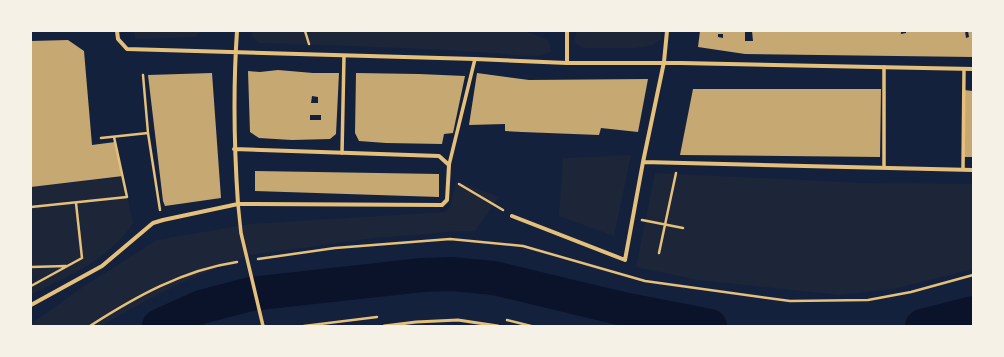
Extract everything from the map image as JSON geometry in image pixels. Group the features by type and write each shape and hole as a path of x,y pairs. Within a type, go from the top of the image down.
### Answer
{"street":[{"path":"117,31 118,39 127,49 567,63 664,62 973,69"},
{"path":"236,31 234,150 238,204 241,233 263,326"},
{"path":"567,31 567,63"},
{"path":"512,216 625,260 643,162 664,62 667,31"},
{"path":"342,153 344,56"},
{"path":"31,305 102,266 153,223 238,204 442,205 447,200 449,165 475,59"},
{"path":"884,67 884,167"},
{"path":"963,169 964,69"},
{"path":"234,150 439,156 449,165"},
{"path":"643,162 973,170"}],"lane":[{"path":"384,326 416,322 458,320 498,326"}],"path":[{"path":"305,31 310,48"},
{"path":"143,75 148,133 158,201"},
{"path":"101,138 148,133"},
{"path":"31,207 127,197 114,137"},
{"path":"659,253 678,162"},
{"path":"448,177 512,216"},
{"path":"31,286 82,258 76,203"},
{"path":"633,219 683,228"},
{"path":"256,260 336,248 450,239 522,246 645,280 790,301 868,300 911,292 973,276"},
{"path":"90,326 123,305 167,282 240,262"},
{"path":"31,267 69,266"}],"shaded area":[{"path":"134,31 201,31 196,37 135,39"},
{"path":"253,31 526,32 549,41 551,51 545,54 524,56 406,48 259,43 252,37"},
{"path":"579,31 661,31 661,39 653,45 636,48 584,48 574,43 576,33"},
{"path":"631,155 614,236 559,216 563,158"},
{"path":"655,173 864,183 973,184 973,269 893,289 840,295 698,280 636,267"},
{"path":"123,177 133,223 124,235 101,256 73,274 31,295 31,187"},
{"path":"456,181 499,197 475,231 374,238 250,255 187,280 101,326 31,326 31,324 83,287 157,240 250,224 445,212 450,207"}],"building":[{"path":"700,31 745,31 745,41 753,41 752,31 901,31 901,34 906,33 906,31 965,31 966,38 969,37 968,31 973,31 973,57 745,54 698,47","holes":["718,34 723,34 723,38 718,37"]},
{"path":"68,40 84,51 92,145 115,142 123,176 31,187 31,41"},
{"path":"278,70 313,73 339,73 336,134 330,139 292,140 259,138 250,132 248,71 260,72","holes":["312,96 318,97 318,103 311,103","310,115 321,115 321,120 310,120"]},
{"path":"212,73 221,198 165,206 163,201 148,75"},
{"path":"356,73 465,76 453,133 444,134 442,144 359,141 355,133"},
{"path":"477,73 529,80 648,79 638,132 601,128 599,135 522,132 505,131 505,124 469,125"},
{"path":"693,89 881,89 880,157 680,155"},
{"path":"964,90 973,91 973,157 964,157"},
{"path":"255,171 439,174 439,197 255,191"}],"waterway":[{"path":"159,326 201,307 251,294 422,275 451,274 494,278 623,309 710,326"},
{"path":"922,326 973,313"}]}
